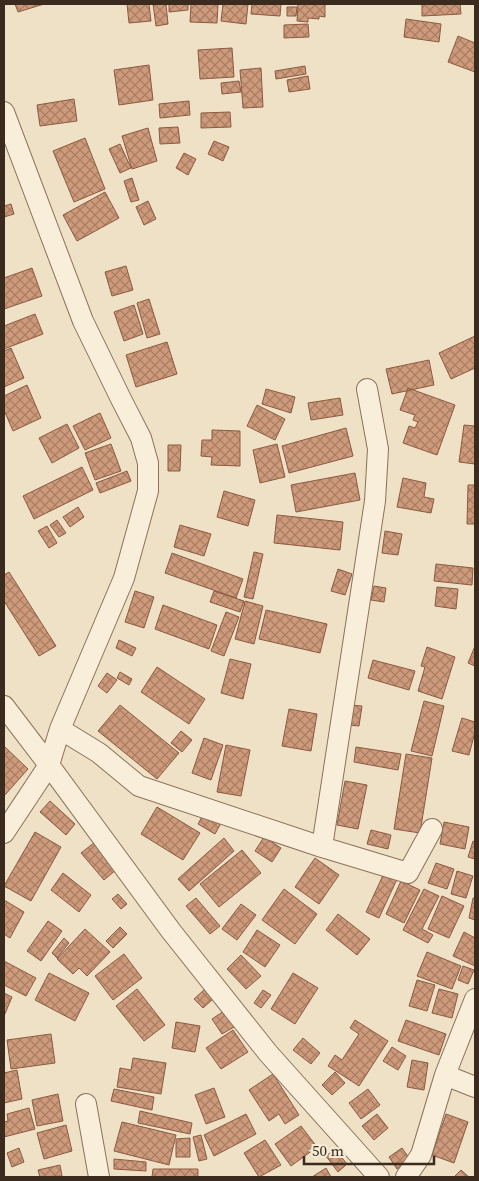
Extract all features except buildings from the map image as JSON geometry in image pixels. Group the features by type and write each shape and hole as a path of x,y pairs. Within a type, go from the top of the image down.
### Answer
{"street":[{"path":"4,112 84,322 120,399 141,438 148,463 148,491 124,578 60,729 49,765 4,833"},
{"path":"322,847 375,501 378,449 367,388"},
{"path":"4,706 171,931 268,1053 379,1177"},
{"path":"60,729 98,753 139,786 322,847 408,873 432,829"},
{"path":"406,1177 421,1155 445,1075 475,999"},
{"path":"445,1075 475,1087"},
{"path":"86,1104 99,1177"}]}
